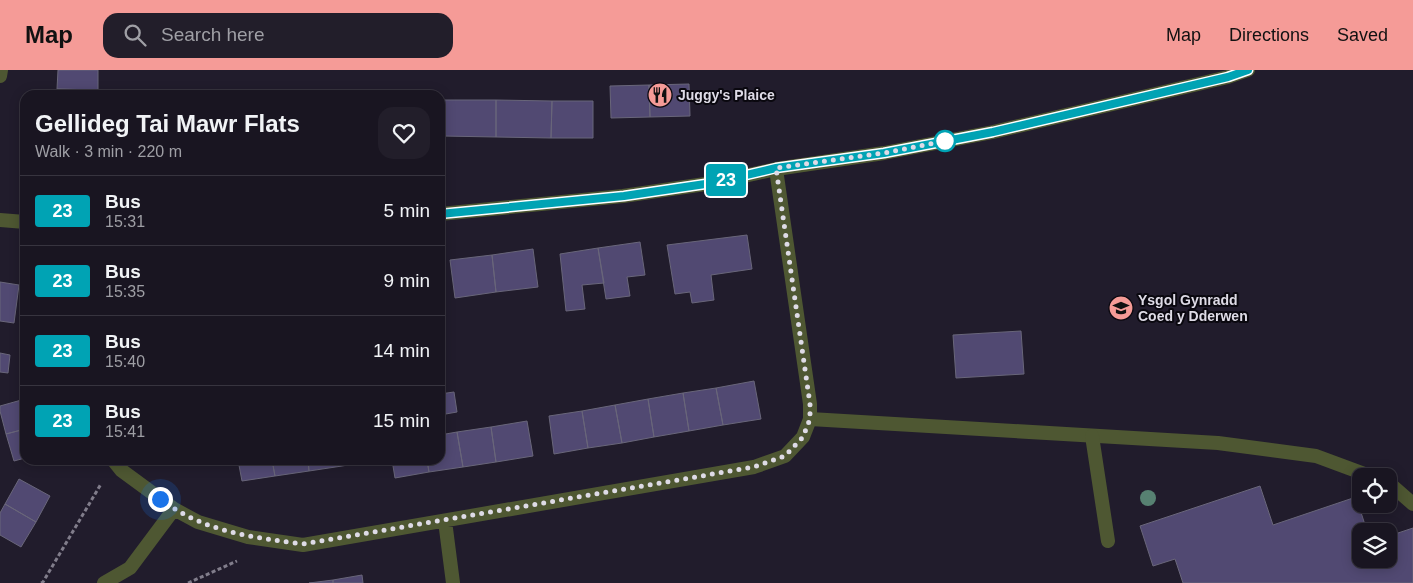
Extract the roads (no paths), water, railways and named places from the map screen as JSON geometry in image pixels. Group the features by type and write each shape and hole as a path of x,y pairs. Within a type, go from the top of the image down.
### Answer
{"street":[{"path":"0,76 1,70"},
{"path":"445,214 624,196 712,183 776,168 884,153 993,132 1228,77 1248,70"},
{"path":"117,465 121,470 174,509 198,522 248,537 303,544 754,467 785,456 803,437 810,419 810,404 776,168"},
{"path":"0,220 20,222"},
{"path":"810,419 1218,443 1316,456 1352,469"},
{"path":"1092,436 1108,541"},
{"path":"1397,490 1413,504"},
{"path":"104,583 130,568 174,509"},
{"path":"445,521 453,583"}],"place":[{"name":"Juggy's Plaice","path":"660,95"},
{"name":"Ysgol Gynradd Coed y Dderwen","path":"1121,308"}]}
